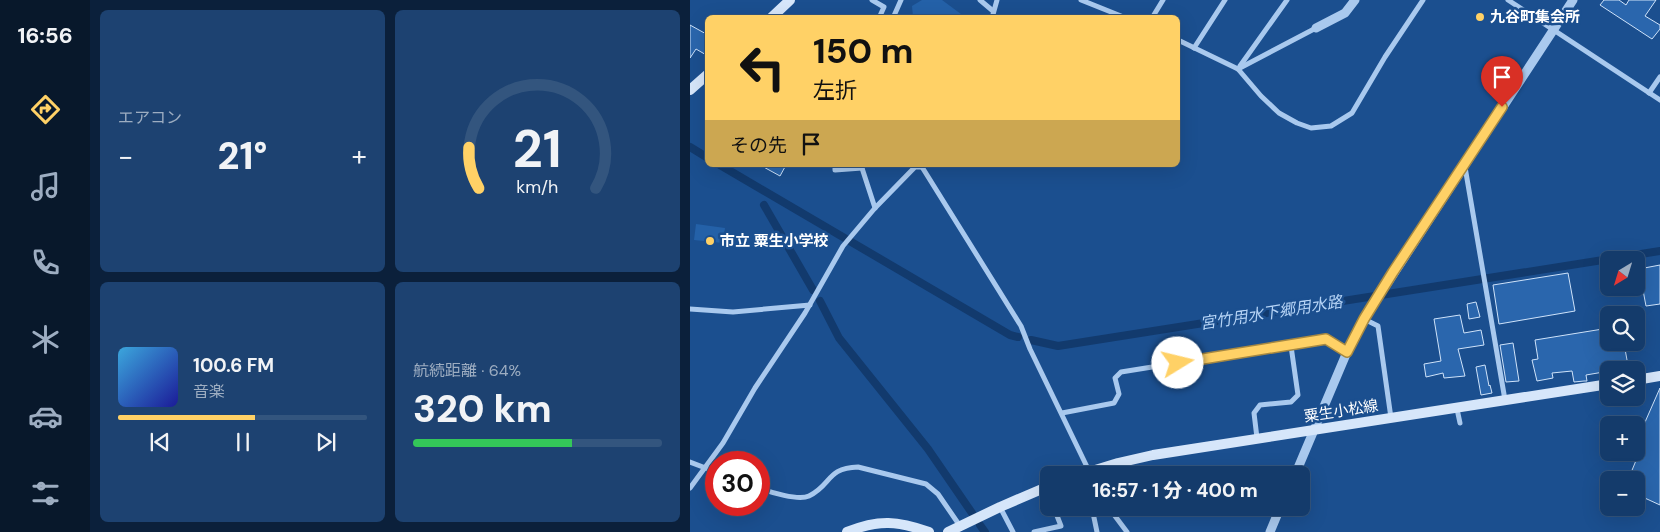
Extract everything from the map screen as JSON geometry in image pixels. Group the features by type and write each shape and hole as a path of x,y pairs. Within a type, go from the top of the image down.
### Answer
{"main road":[{"path":"774,15 790,0"},
{"path":"690,90 705,77"},
{"path":"1645,378 1660,376"},
{"name":"粟生小松線","path":"1109,466 1153,455 1600,385"},
{"path":"948,532 1000,507 1040,492"},
{"path":"847,532 871,529 891,522 907,524 929,532"}],"street":[{"path":"872,0 884,7 880,15"},
{"path":"894,15 901,0"},
{"path":"980,0 993,11"},
{"path":"992,15 997,0"},
{"path":"1081,0 1118,15"},
{"path":"1154,15 1163,0"},
{"path":"1194,48 1225,0"},
{"path":"1238,69 1287,0"},
{"path":"1238,69 1345,14 1354,0"},
{"path":"1180,41 1238,69 1261,96 1279,113 1297,123 1312,128 1331,126 1352,112 1385,57 1423,0"},
{"path":"1508,0 1660,100"},
{"path":"1299,466 1347,352 1364,319 1573,0"},
{"path":"1649,93 1660,77"},
{"path":"1464,164 1505,401"},
{"path":"835,167 835,170 855,167"},
{"path":"862,167 875,208"},
{"path":"690,488 723,443 755,388 810,305 843,246 875,208 914,167"},
{"path":"923,167 1021,326 1030,349 1062,413 1083,466"},
{"path":"690,309 733,312 810,305"},
{"path":"1364,319 1378,326 1392,419"},
{"path":"1062,413 1114,403 1119,394 1115,378 1121,372 1326,339 1347,352"},
{"path":"1257,439 1254,413 1260,405 1291,402 1298,394 1291,346"},
{"path":"1457,409 1460,423"},
{"path":"690,462 704,467"},
{"path":"770,491 796,497 808,496 826,483 834,473 846,468 858,467 926,484 938,494 961,526"},
{"path":"1000,507 1013,532"},
{"path":"1034,532 1060,526 1057,516"},
{"path":"1094,516 1097,532"},
{"path":"1116,516 1127,532"},
{"path":"1270,532 1277,516"}],"shaded area":[{"path":"922,0 942,0 962,15 913,15 912,6"},
{"path":"696,224 725,228 723,243 694,240"}],"building":[{"path":"1604,0 1619,0 1626,5 1629,0 1656,0 1645,16 1660,25 1660,29 1652,39 1600,5"},
{"path":"690,25 705,33 705,54 696,49 690,58"},
{"path":"764,167 785,167 780,176"},
{"path":"1660,265 1660,304 1646,306 1644,296 1645,268"},
{"path":"1568,273 1575,311 1499,324 1493,285"},
{"path":"1476,302 1480,317 1469,319 1467,304"},
{"path":"1460,315 1464,333 1481,330 1484,345 1458,349 1465,376 1444,378 1443,373 1426,377 1424,364 1441,361 1434,319"},
{"path":"1600,329 1600,351 1625,351 1627,360 1600,361 1600,373 1586,375 1587,381 1574,382 1572,371 1552,373 1553,378 1537,381 1532,360 1538,359 1535,340"},
{"path":"1513,343 1519,381 1506,382 1500,345"},
{"path":"1485,365 1492,393 1481,395 1476,367"},
{"path":"1660,388 1660,505 1645,498 1645,471 1632,471 1636,461 1645,461 1645,422"}],"waterway":[{"name":"宮竹用水下郷用水路","path":"690,147 705,156"},
{"name":"宮竹用水下郷用水路","path":"723,167 1010,335 1018,337"},
{"path":"764,205 813,290"},
{"name":"宮竹用水下郷用水路","path":"1031,340 1058,346 1660,251"},
{"path":"820,301 839,338 928,449 972,513"},
{"path":"980,525 985,532"}],"place":[{"name":"九谷町集会所","path":"1480,17"},
{"name":"市立 粟生小学校","path":"710,241"}],"route":[{"path":"1178,363 1326,339 1347,352 1364,319 1393,272 1502,107"}]}
